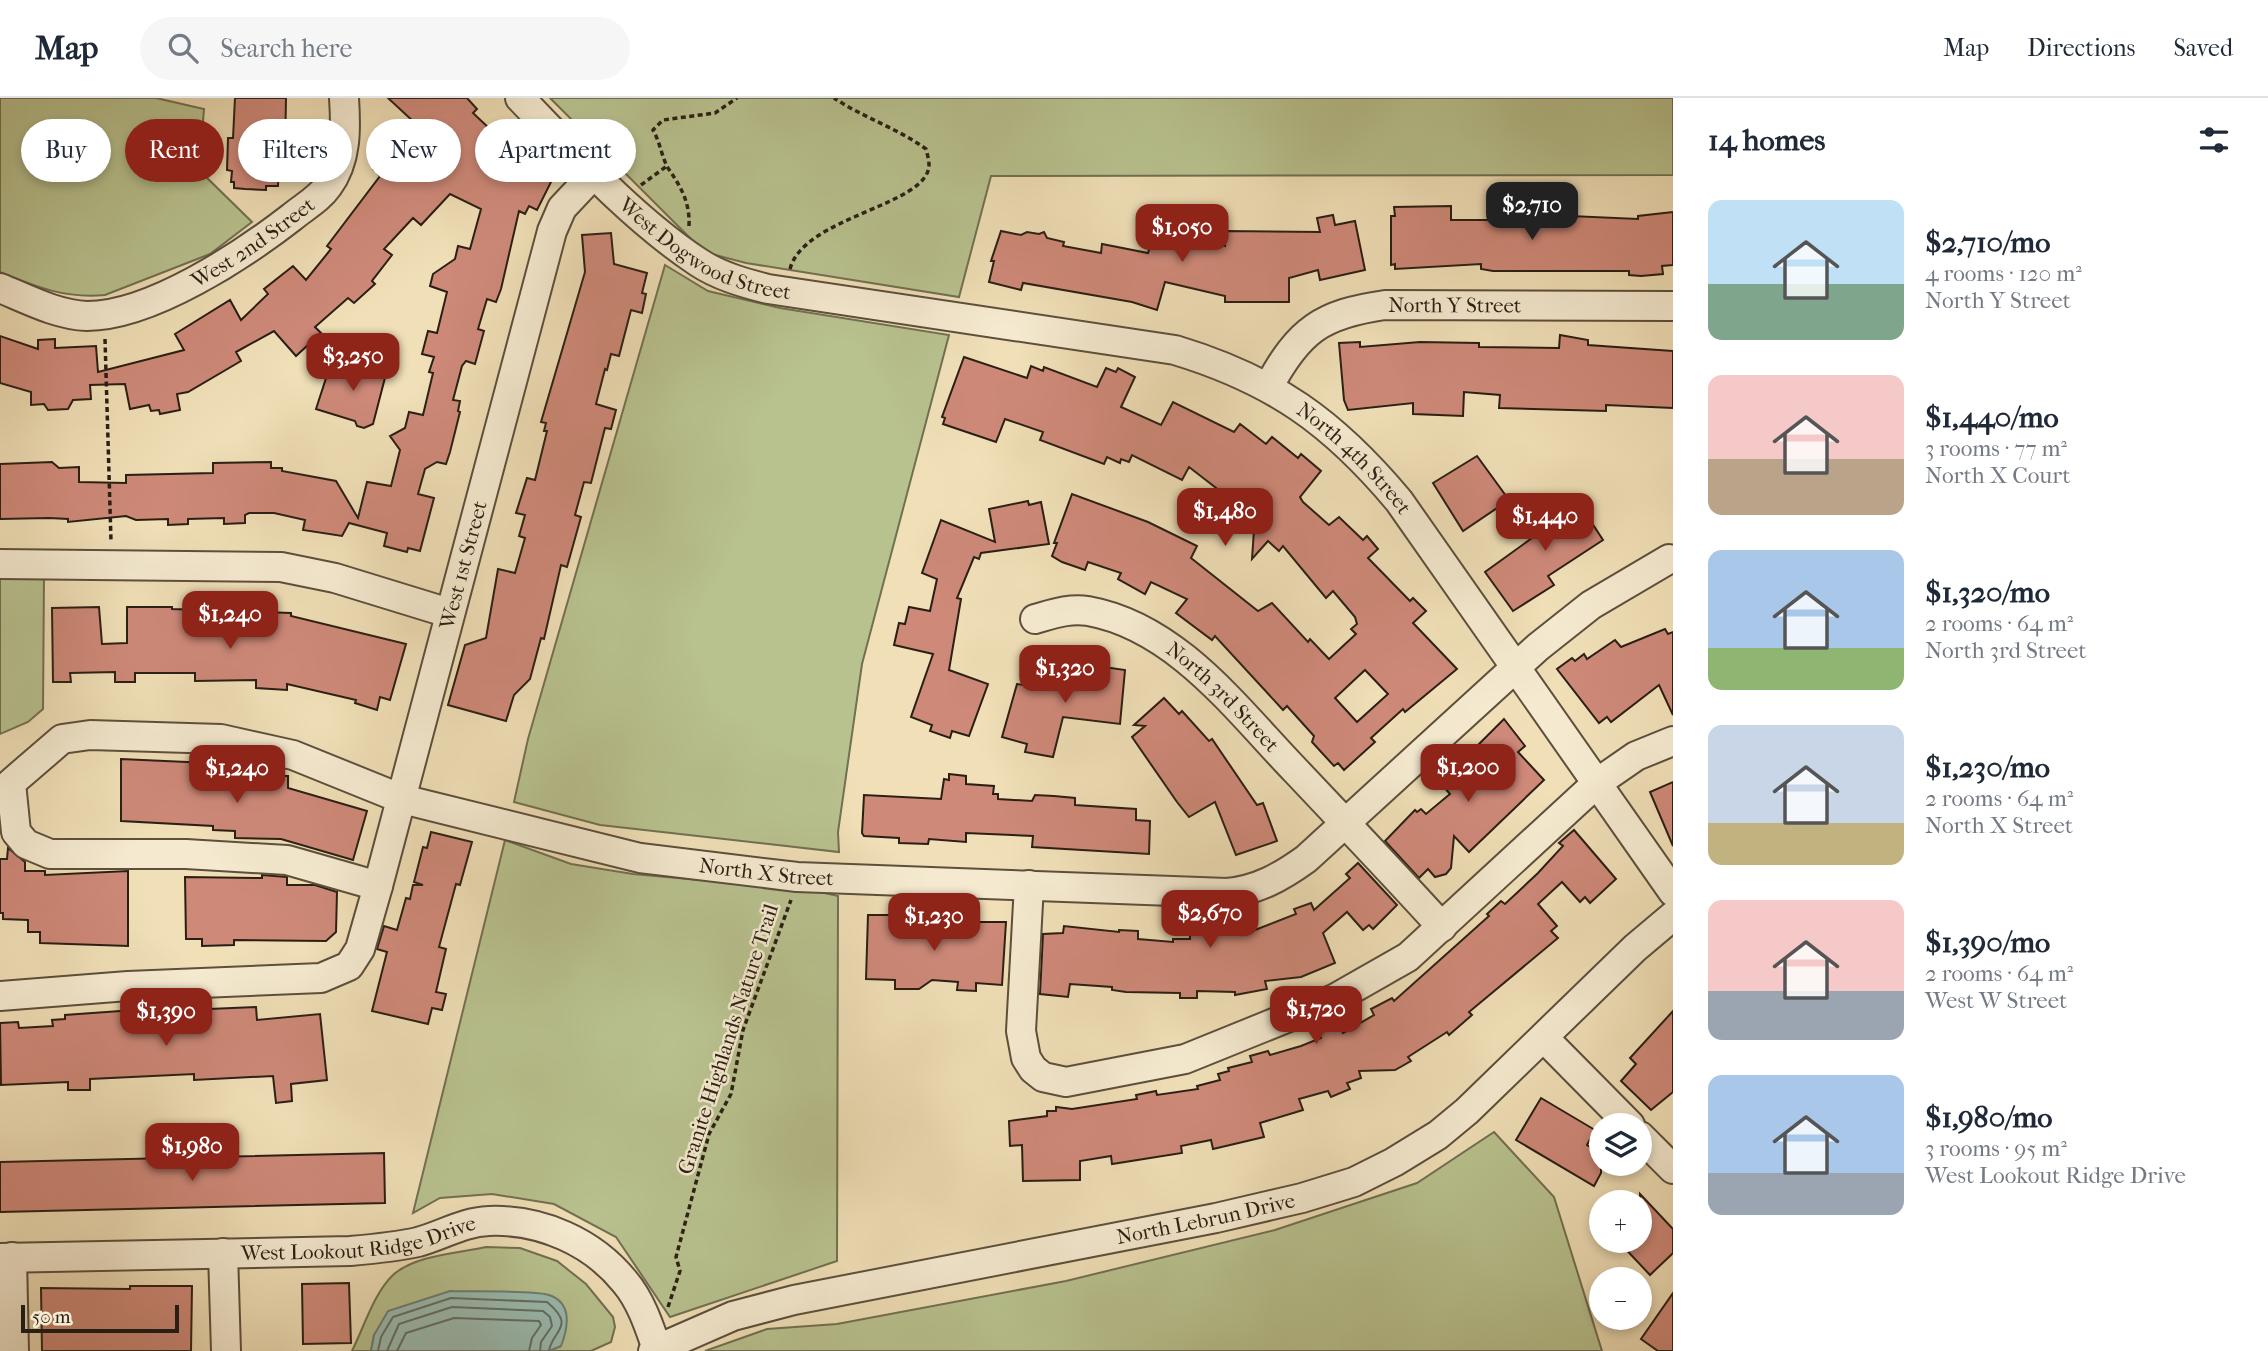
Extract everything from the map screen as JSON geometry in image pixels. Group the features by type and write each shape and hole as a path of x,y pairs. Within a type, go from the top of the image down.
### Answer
{"street":[{"name":"West 2nd Street","path":"96,314 133,306 208,275 247,251 320,195 329,185 342,156 344,98"},
{"name":"West Dogwood Street","path":"520,98 540,119"},
{"name":"West 1st Street","path":"0,996 128,986 321,978 349,966 360,949 379,886 552,231 562,208 586,182"},
{"name":"West Dogwood Street","path":"603,182 699,263 732,279 784,291 852,300"},
{"path":"0,288 48,307 96,314"},
{"name":"North 4th Street","path":"852,300 1175,350 1269,386 1300,406 1364,460 1399,501 1673,892"},
{"name":"North Y Street","path":"1269,386 1287,353 1310,330 1331,317 1357,309 1385,305 1673,306"},
{"name":"North X Street","path":"379,886 287,860 186,854 50,855 26,844 16,832 11,783 62,738 90,735 221,738 293,755 402,799 640,858 797,877 1227,893 1245,891 1287,873 1515,667 1591,605 1669,559"},
{"path":"0,564 281,568 335,578 449,613"},
{"name":"North 3rd Street","path":"1035,619 1072,609 1086,611 1131,626 1168,646 1197,668 1346,821 1442,928"},
{"path":"1029,885 1022,1045 1033,1069 1054,1081 1081,1080 1212,1051 1374,979 1408,957 1442,928 1560,813 1636,756 1673,741"},
{"name":"North Lebrun Drive","path":"655,1350 733,1316 794,1300 1216,1217 1354,1182 1438,1135 1544,1038 1634,948 1673,916"},
{"path":"1544,1038 1618,1113"},
{"path":"1652,1145 1670,1159"},
{"name":"West Lookout Ridge Drive","path":"6,1257 389,1248 421,1241 454,1227 490,1221 537,1226 574,1240 601,1257 626,1283 646,1317 655,1350"},
{"path":"223,1254 226,1351"},
{"path":"6,1257 14,1351"}],"path":[{"path":"675,244 689,226 690,212 686,197 667,166 665,153 653,130 656,124 663,120 715,113 737,98"},
{"path":"784,291 792,260 803,246 827,230 901,195 922,182 929,166 926,149 907,135 858,114 834,98"},
{"path":"622,199 667,166"},
{"path":"96,314 112,564"},
{"name":"Granite Highlands Nature Trail","path":"646,1317 670,1306 680,1271 676,1257 709,1135 731,1094 743,1030 771,962 797,877"}],"green space":[{"path":"0,98 156,98 204,109 203,119 125,119 125,182 211,182 252,222 210,254 105,295 64,293 0,272"},
{"path":"550,98 1673,98 1673,175 991,176 959,297 746,263 704,252 634,182 636,119 571,119"},
{"path":"665,265 708,291 780,308 949,335 862,664 838,832 839,852 600,825 514,802 528,739"},
{"path":"0,574 44,575 43,709 28,722 0,734"},
{"path":"505,840 571,864 633,874 812,890 838,896 837,1261 670,1317 616,1237 554,1204 492,1194 440,1198 413,1213"},
{"path":"1494,1132 1554,1197 1589,1309 1589,1330 1595,1330 1602,1351 705,1351 767,1329 837,1324 1066,1281 1275,1230 1417,1183"},
{"path":"486,1247 520,1248 557,1261 586,1284 613,1317 615,1327 611,1342 591,1351 549,1351 561,1346 374,1335 371,1351 352,1351 386,1282 402,1268 425,1259"}],"water":[{"path":"450,1291 530,1292 549,1295 562,1304 567,1317 561,1346 549,1351 371,1351 374,1335 388,1311"}],"building":[{"path":"235,98 286,98 286,119 238,119 238,182 278,182 278,186 266,186 266,190 234,188 234,182 231,182 232,171 227,170 228,138 233,138"},
{"path":"388,98 467,98 477,109 473,113 479,119 475,119 475,182 551,182 537,210 529,206 525,214 519,211 501,289 496,302 487,299 478,329 484,331 475,364 466,361 462,366 453,400 460,401 460,412 446,464 437,462 425,469 418,494 434,498 420,551 408,548 407,552 384,546 387,533 349,523 342,536 303,530 305,520 274,513 249,513 245,515 245,523 224,524 224,518 188,519 188,524 168,525 168,519 136,520 126,516 68,522 68,519 49,518 0,519 0,464 52,462 59,468 79,467 79,482 126,483 126,475 213,473 213,463 271,462 271,468 282,468 282,471 336,481 358,518 367,482 391,486 400,450 390,436 405,428 409,412 423,415 433,373 429,372 434,357 422,354 428,331 437,333 447,292 430,286 433,274 455,259 458,246 470,249 481,209 450,194 421,225 413,218 384,249 392,255 372,281 375,284 354,303 348,298 315,327 321,333 296,356 274,331 236,352 241,361 188,392 177,394 180,410 160,414 159,410 151,411 149,405 130,409 125,384 90,385 91,399 73,400 68,409 48,410 44,404 31,405 31,392 0,383 0,336 38,349 38,340 55,339 55,348 96,346 98,372 184,350 175,334 230,300 241,320 268,294 264,289 293,266 306,280 331,249 327,246 375,182 461,182 461,119 411,119"},
{"path":"1451,206 1451,220 1494,220 1494,209 1510,209 1510,220 1548,220 1548,215 1638,219 1638,216 1673,212 1673,265 1662,266 1663,274 1641,276 1629,275 1629,271 1493,271 1481,269 1481,264 1395,269 1395,264 1391,265 1391,216 1395,216 1394,207"},
{"path":"1333,215 1335,225 1355,221 1365,270 1320,280 1318,270 1289,278 1289,302 1225,302 1225,296 1165,282 1157,310 1132,302 1023,283 1021,290 989,282 994,261 991,261 1001,231 1021,235 1027,232 1044,232 1047,238 1064,242 1063,246 1101,253 1102,244 1148,253 1155,230 1225,246 1225,231 1320,232 1317,218"},
{"path":"611,233 614,264 647,273 642,293 646,294 642,313 631,310 619,356 611,354 607,370 605,369 596,404 616,410 611,429 605,428 591,483 584,482 575,515 581,517 567,567 561,565 544,639 541,638 530,679 514,695 506,721 448,705 465,645 486,638 498,569 515,573 525,538 519,536 525,515 516,513 527,478 535,480 547,431 544,431 546,423 541,422 585,272 582,235"},
{"path":"1560,335 1588,340 1588,345 1673,351 1673,408 1606,405 1606,411 1499,408 1500,395 1464,392 1463,416 1413,414 1413,403 1348,410 1344,400 1339,343 1360,342 1360,347 1420,342 1479,343 1479,347 1559,348"},
{"path":"964,357 1027,378 1031,366 1043,371 1044,367 1097,387 1106,368 1116,372 1118,368 1135,377 1121,407 1161,425 1173,402 1234,432 1240,424 1266,444 1272,437 1298,458 1301,454 1321,471 1300,497 1303,502 1329,525 1339,517 1363,540 1367,536 1378,549 1368,558 1410,601 1413,598 1426,611 1413,623 1457,669 1405,712 1403,709 1371,738 1375,742 1344,770 1338,763 1334,766 1312,742 1314,736 1287,706 1283,710 1215,636 1212,640 1176,613 1187,599 1151,582 1145,594 1118,579 1121,573 1088,562 1085,570 1052,556 1072,494 1148,522 1197,546 1191,558 1258,611 1272,603 1308,642 1310,639 1329,659 1356,634 1351,629 1357,624 1355,617 1333,591 1326,598 1283,546 1279,551 1268,541 1252,559 1254,530 1245,522 1251,515 1189,467 1182,480 1132,455 1129,462 1121,459 1120,463 1107,457 1104,464 1040,440 1043,432 1005,419 996,442 943,424 945,418 942,417","holes":["1365,670 1388,694 1357,722 1335,698"]},
{"path":"343,361 387,370 373,424 364,428 357,426 355,421 316,409 328,372 339,375"},
{"path":"1477,456 1509,500 1463,531 1433,483"},
{"path":"1561,495 1566,503 1575,497 1603,540 1548,576 1554,585 1513,611 1485,572 1539,533 1533,524 1552,512 1547,504"},
{"path":"1028,501 1029,505 1041,502 1049,544 981,553 979,559 974,557 957,598 961,599 949,670 988,684 969,736 952,731 950,738 930,731 932,725 911,717 933,654 894,645 899,623 905,624 909,607 930,611 937,579 922,573 941,520 995,542 989,509"},
{"path":"99,607 102,644 127,643 127,607 172,607 291,613 291,616 406,644 390,700 380,697 377,710 355,703 356,700 287,684 287,690 256,688 256,680 195,681 195,673 135,673 135,682 115,682 115,672 70,673 71,682 53,682 52,608"},
{"path":"1665,629 1668,634 1673,632 1673,715 1659,685 1611,722 1607,717 1599,723 1557,669 1572,658 1575,661 1584,654 1587,659 1615,640 1621,647"},
{"path":"1076,653 1098,655 1097,666 1125,670 1120,724 1063,717 1053,757 1025,752 1027,744 1002,737 1017,684 1072,691"},
{"path":"1164,698 1179,714 1182,711 1209,741 1212,739 1257,805 1263,803 1277,841 1236,855 1215,802 1189,817 1177,802 1132,737 1145,726 1134,725"},
{"path":"1504,719 1525,746 1518,752 1544,780 1469,852 1454,836 1451,868 1446,874 1435,877 1428,869 1419,878 1385,841 1415,810 1417,812 1421,809 1426,814 1450,794 1443,786 1470,761 1466,757"},
{"path":"121,759 230,764 230,775 288,776 288,788 367,811 353,860 281,839 235,838 235,831 213,830 213,826 121,821"},
{"path":"949,774 966,776 966,784 994,786 993,794 998,794 998,799 1032,801 1035,795 1054,796 1075,798 1075,805 1136,809 1136,820 1150,821 1149,854 1032,847 1033,836 966,833 966,842 929,839 928,844 899,843 899,838 864,836 864,795 941,799 944,779 949,780"},
{"path":"1673,782 1673,846 1650,792"},
{"path":"1574,830 1616,879 1590,903 1585,897 1580,902 1562,882 1538,904 1557,926 1551,931 1558,938 1469,1012 1472,1015 1449,1035 1447,1032 1408,1057 1411,1061 1395,1070 1359,1071 1361,1078 1347,1083 1350,1089 1331,1097 1328,1091 1299,1099 1303,1110 1260,1123 1264,1137 1213,1149 1211,1140 1181,1146 1182,1153 1112,1164 1111,1156 1080,1161 1080,1180 1023,1181 1022,1145 1010,1146 1009,1121 1047,1116 1047,1111 1056,1111 1056,1107 1072,1109 1137,1099 1136,1095 1156,1091 1157,1095 1198,1089 1197,1086 1220,1080 1218,1074 1229,1071 1228,1068 1252,1062 1250,1056 1268,1051 1270,1055 1301,1046 1321,1038 1319,1033 1340,1025 1343,1033 1374,1015 1371,1009 1392,998 1394,1001 1489,916 1487,914 1501,901 1505,904 1538,873 1563,846 1559,843"},
{"path":"431,832 472,842 460,885 456,884 439,947 446,949 436,992 446,994 442,1010 432,1008 428,1024 372,1011 387,952 377,949 384,926 397,930 406,898 410,899 413,885 423,885 414,882 423,847 427,848"},
{"path":"8,848 25,862 25,871 45,871 45,875 128,871 128,946 40,943 40,932 28,932 28,920 3,919 3,913 0,913 0,859 7,859"},
{"path":"1358,863 1397,905 1373,929 1369,925 1363,930 1347,912 1323,933 1335,963 1301,977 1265,981 1267,989 1235,995 1235,992 1197,991 1197,998 1180,998 1180,993 1126,992 1112,990 1112,987 1070,984 1068,997 1040,994 1043,934 1063,933 1064,926 1119,932 1138,931 1138,939 1173,942 1173,939 1190,939 1190,934 1241,928 1242,935 1296,914 1294,909 1311,903 1314,910 1350,878 1346,874"},
{"path":"262,875 287,877 287,885 315,885 337,892 336,932 326,941 234,940 234,945 202,946 202,939 186,939 185,877 262,878"},
{"path":"868,915 906,915 905,924 976,931 976,922 1006,922 1002,985 976,983 976,991 957,990 958,982 932,980 919,989 895,989 895,980 866,979"},
{"path":"256,1007 257,1020 320,1014 327,1080 291,1084 292,1101 276,1103 273,1076 194,1080 194,1074 90,1079 90,1090 68,1090 68,1082 1,1085 0,1023 18,1022 19,1028 53,1026 52,1020 65,1019 65,1015 162,1008 162,1011"},
{"path":"1673,1011 1673,1092 1651,1110 1621,1081 1636,1064 1630,1058"},
{"path":"1541,1098 1589,1126 1589,1176 1599,1176 1594,1186 1516,1140"},
{"path":"384,1153 385,1203 0,1212 0,1162"},
{"path":"1652,1207 1673,1229 1673,1253 1652,1273 1652,1267 1642,1267 1629,1253 1652,1253"},
{"path":"349,1283 351,1343 303,1344 302,1284"},
{"path":"130,1286 192,1286 191,1351 42,1351 41,1288 130,1289"},
{"path":"1673,1293 1673,1351 1658,1351 1641,1339 1647,1330 1652,1330 1652,1323"}]}
